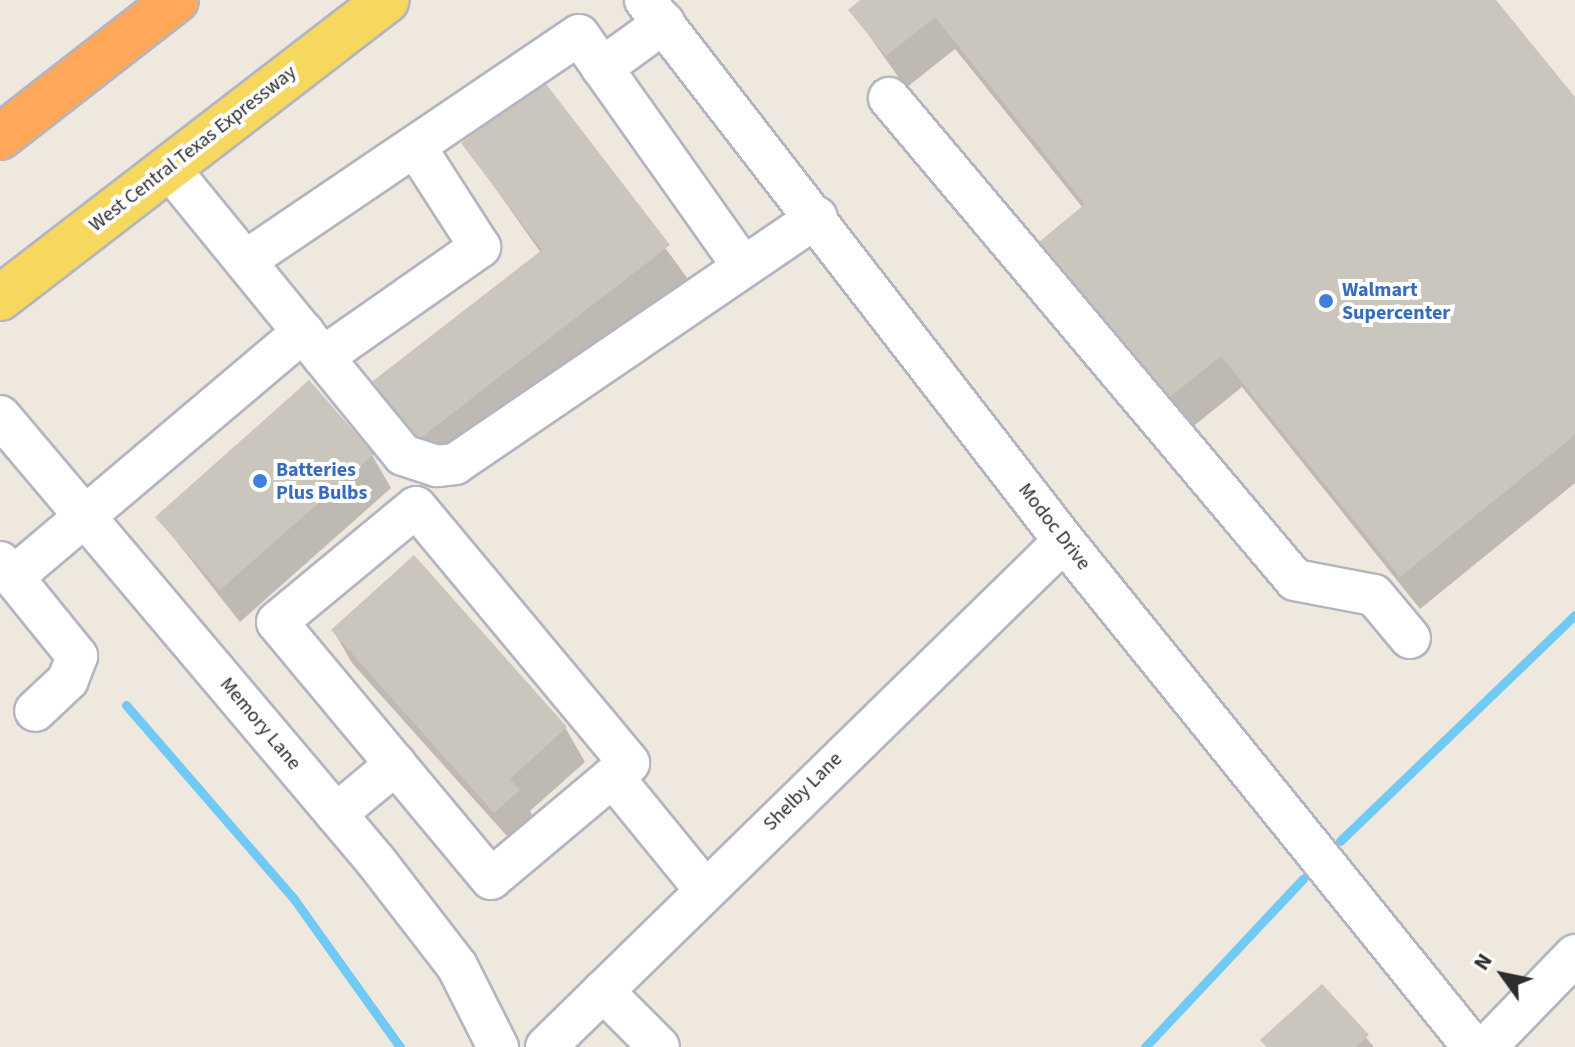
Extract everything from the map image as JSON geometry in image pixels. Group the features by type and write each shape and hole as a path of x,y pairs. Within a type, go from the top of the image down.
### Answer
{"highway":[{"path":"0,137 176,0"}],"main road":[{"name":"West Central Texas Expressway","path":"0,298 387,0"}],"street":[{"path":"602,68 655,12"},
{"name":"Modoc Drive","path":"655,12 817,217 1064,541 1473,1047"},
{"path":"245,261 579,35 743,267"},
{"path":"889,98 1295,580 1374,595 1410,638"},
{"path":"35,711 68,680 77,656 6,569 85,516 313,344 480,247 415,146"},
{"path":"169,168 403,455 455,464 817,217"},
{"name":"Memory Lane","path":"0,416 336,814 457,966 498,1047"},
{"path":"416,507 629,763 613,777 491,879 277,622 416,507"},
{"name":"Shelby Lane","path":"546,1047 1064,541"},
{"path":"336,814 396,764"},
{"path":"613,777 705,890"},
{"path":"1486,1047 1575,955"},
{"path":"603,991 659,1047"}],"building":[{"name":"Walmart Supercenter","path":"860,0 1496,0 1575,97 1575,435 1400,577 1221,356 1160,405 1033,247 1085,204 935,17 886,56 848,10"},
{"path":"543,80 670,245 414,443 369,384 542,250 461,143"},
{"path":"309,380 374,454 220,590 155,517"},
{"path":"414,555 567,727 510,779 520,790 494,813 331,630"},
{"path":"1322,984 1369,1035 1356,1047 1267,1047 1260,1040"}],"waterway":[{"path":"1340,841 1575,615"},
{"path":"126,705 294,899 400,1047"},
{"path":"1145,1047 1303,879"}],"place":[{"name":"Walmart Supercenter","path":"1326,301"},
{"name":"Batteries Plus Bulbs","path":"260,481"}]}
